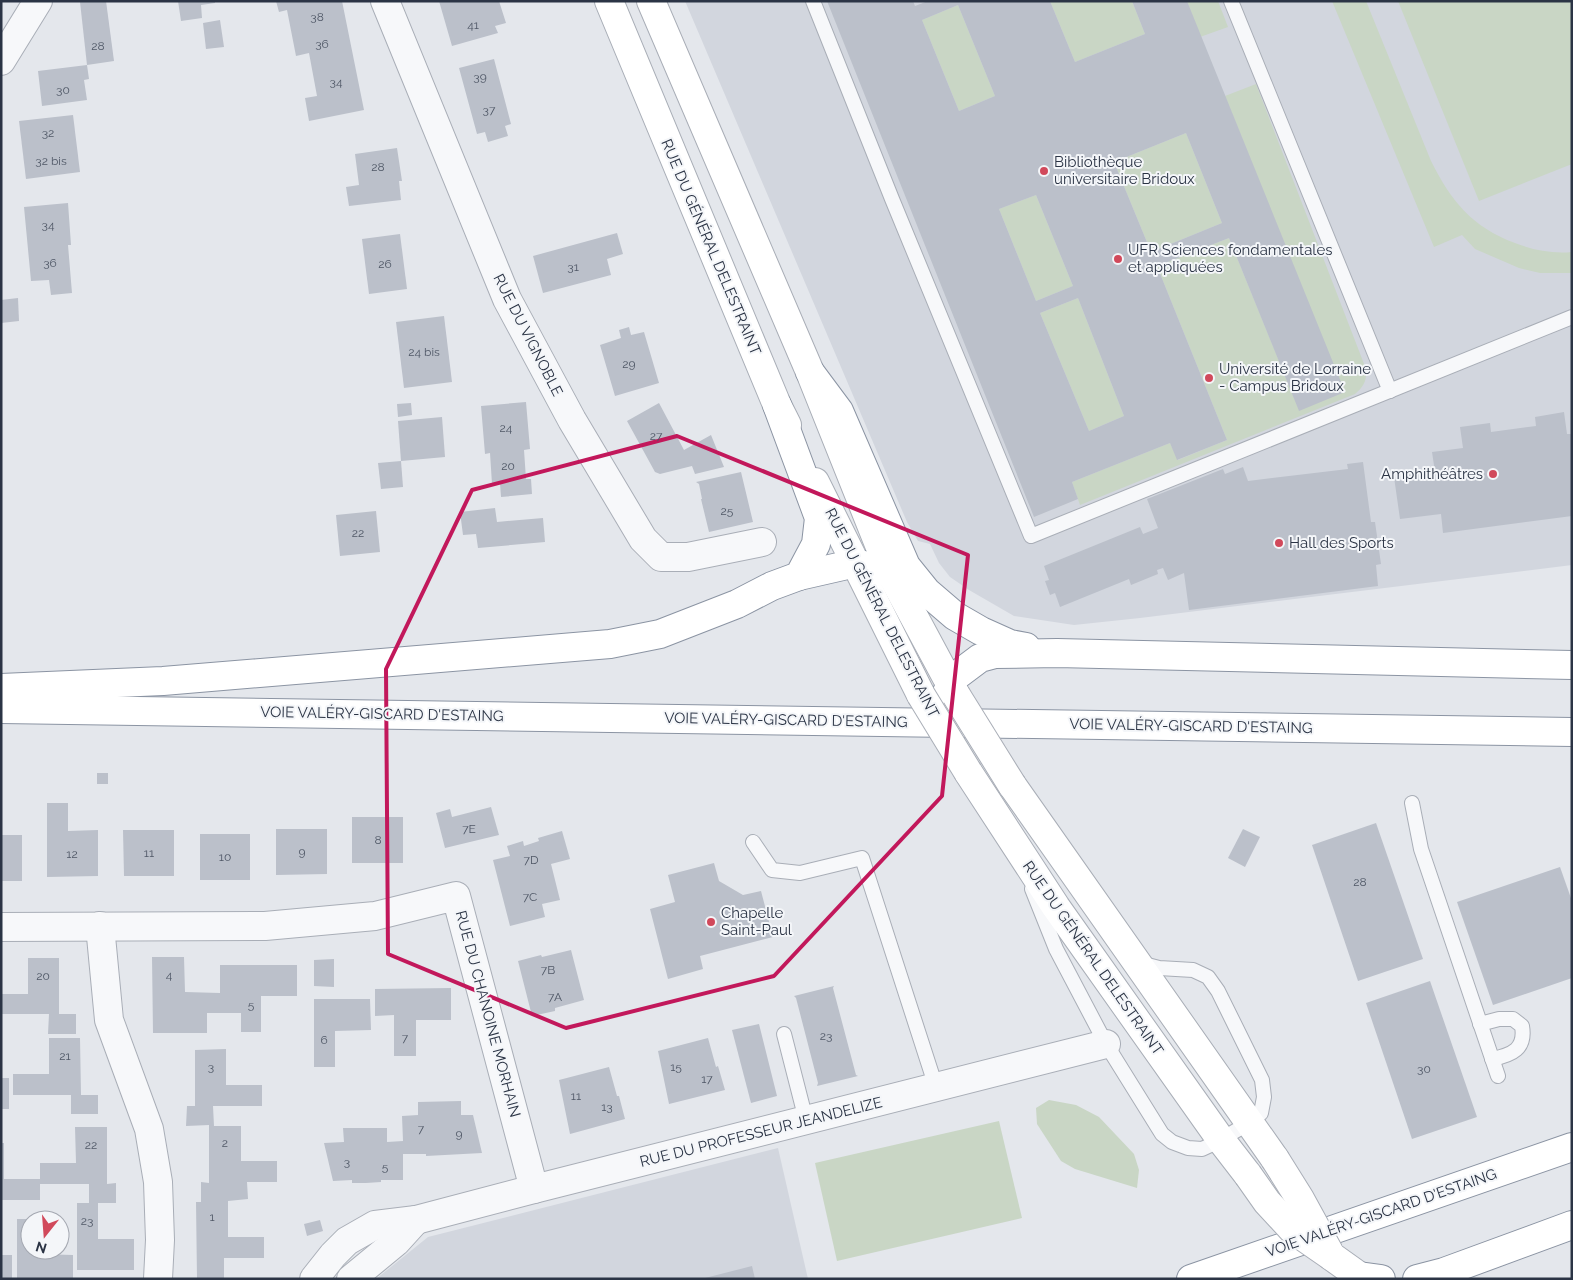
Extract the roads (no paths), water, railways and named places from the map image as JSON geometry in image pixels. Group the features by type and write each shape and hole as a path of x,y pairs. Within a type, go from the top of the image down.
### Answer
{"main road":[{"name":"RUE DU GÉNÉRAL DELESTRAINT","path":"609,1 777,405 928,706 968,772 1056,907 1267,1202 1292,1229 1366,1278"},
{"name":"RUE DU GÉNÉRAL DELESTRAINT","path":"651,1 810,372 890,572 954,689 1012,785 1275,1159 1300,1199 1331,1256"},
{"path":"810,372 839,411 906,566 927,592 955,616 981,631 1010,644 1057,653"},
{"path":"777,405 818,518 816,544 799,576"},
{"path":"1,688 163,681 610,644 660,634 736,604 772,586 799,576 856,563 890,572"},
{"path":"928,706 954,689 956,676 980,658 995,654 1057,653 1572,666"},
{"name":"VOIE VALÉRY-GISCARD D'ESTAING","path":"1,709 1572,732"},
{"name":"VOIE VALÉRY-GISCARD D'ESTAING","path":"1191,1279 1572,1147"},
{"path":"1417,1279 1444,1272 1572,1226"}],"street":[{"path":"1,61 38,1"},
{"name":"RUE DU VIGNOBLE","path":"385,1 507,299 572,420 643,539 661,557 688,557 762,542"},
{"name":"RUE DU CHANOINE MORHAIN","path":"1,927 265,926 375,916 456,896 534,1188"},
{"path":"100,926 109,1020 149,1129 158,1182 160,1240 158,1279"},
{"name":"RUE DU PROFESSEUR JEANDELIZE","path":"314,1279 332,1255 347,1241 375,1225 416,1220 534,1188 1106,1044"},
{"path":"350,1279 396,1242 416,1220"}],"lane":[{"path":"813,1 895,208 1031,536 1572,317"},
{"path":"1231,1 1390,391"},
{"path":"1412,803 1420,848 1498,1076"},
{"path":"753,842 772,870 800,873 862,858 936,1087"},
{"path":"1014,844 1056,949 1106,1044 1162,1134 1172,1142 1188,1148 1202,1149 1249,1123 1261,1113 1264,1097 1262,1080 1218,991 1208,978 1193,970 1159,968 1136,962"},
{"path":"1480,1024 1499,1019 1513,1019 1522,1026 1524,1035 1520,1046 1508,1056 1492,1059"},
{"path":"784,1034 806,1120"}],"place":[{"name":"Bibliothèque universitaire Bridoux","path":"1044,171"},
{"name":"UFR Sciences fondamentales et appliquées","path":"1118,259"},
{"name":"Université de Lorraine - Campus Bridoux","path":"1209,378"},
{"name":"Amphithéâtres","path":"1493,474"},
{"name":"Hall des Sports","path":"1279,543"},
{"name":"Chapelle Saint-Paul","path":"711,922"}]}
